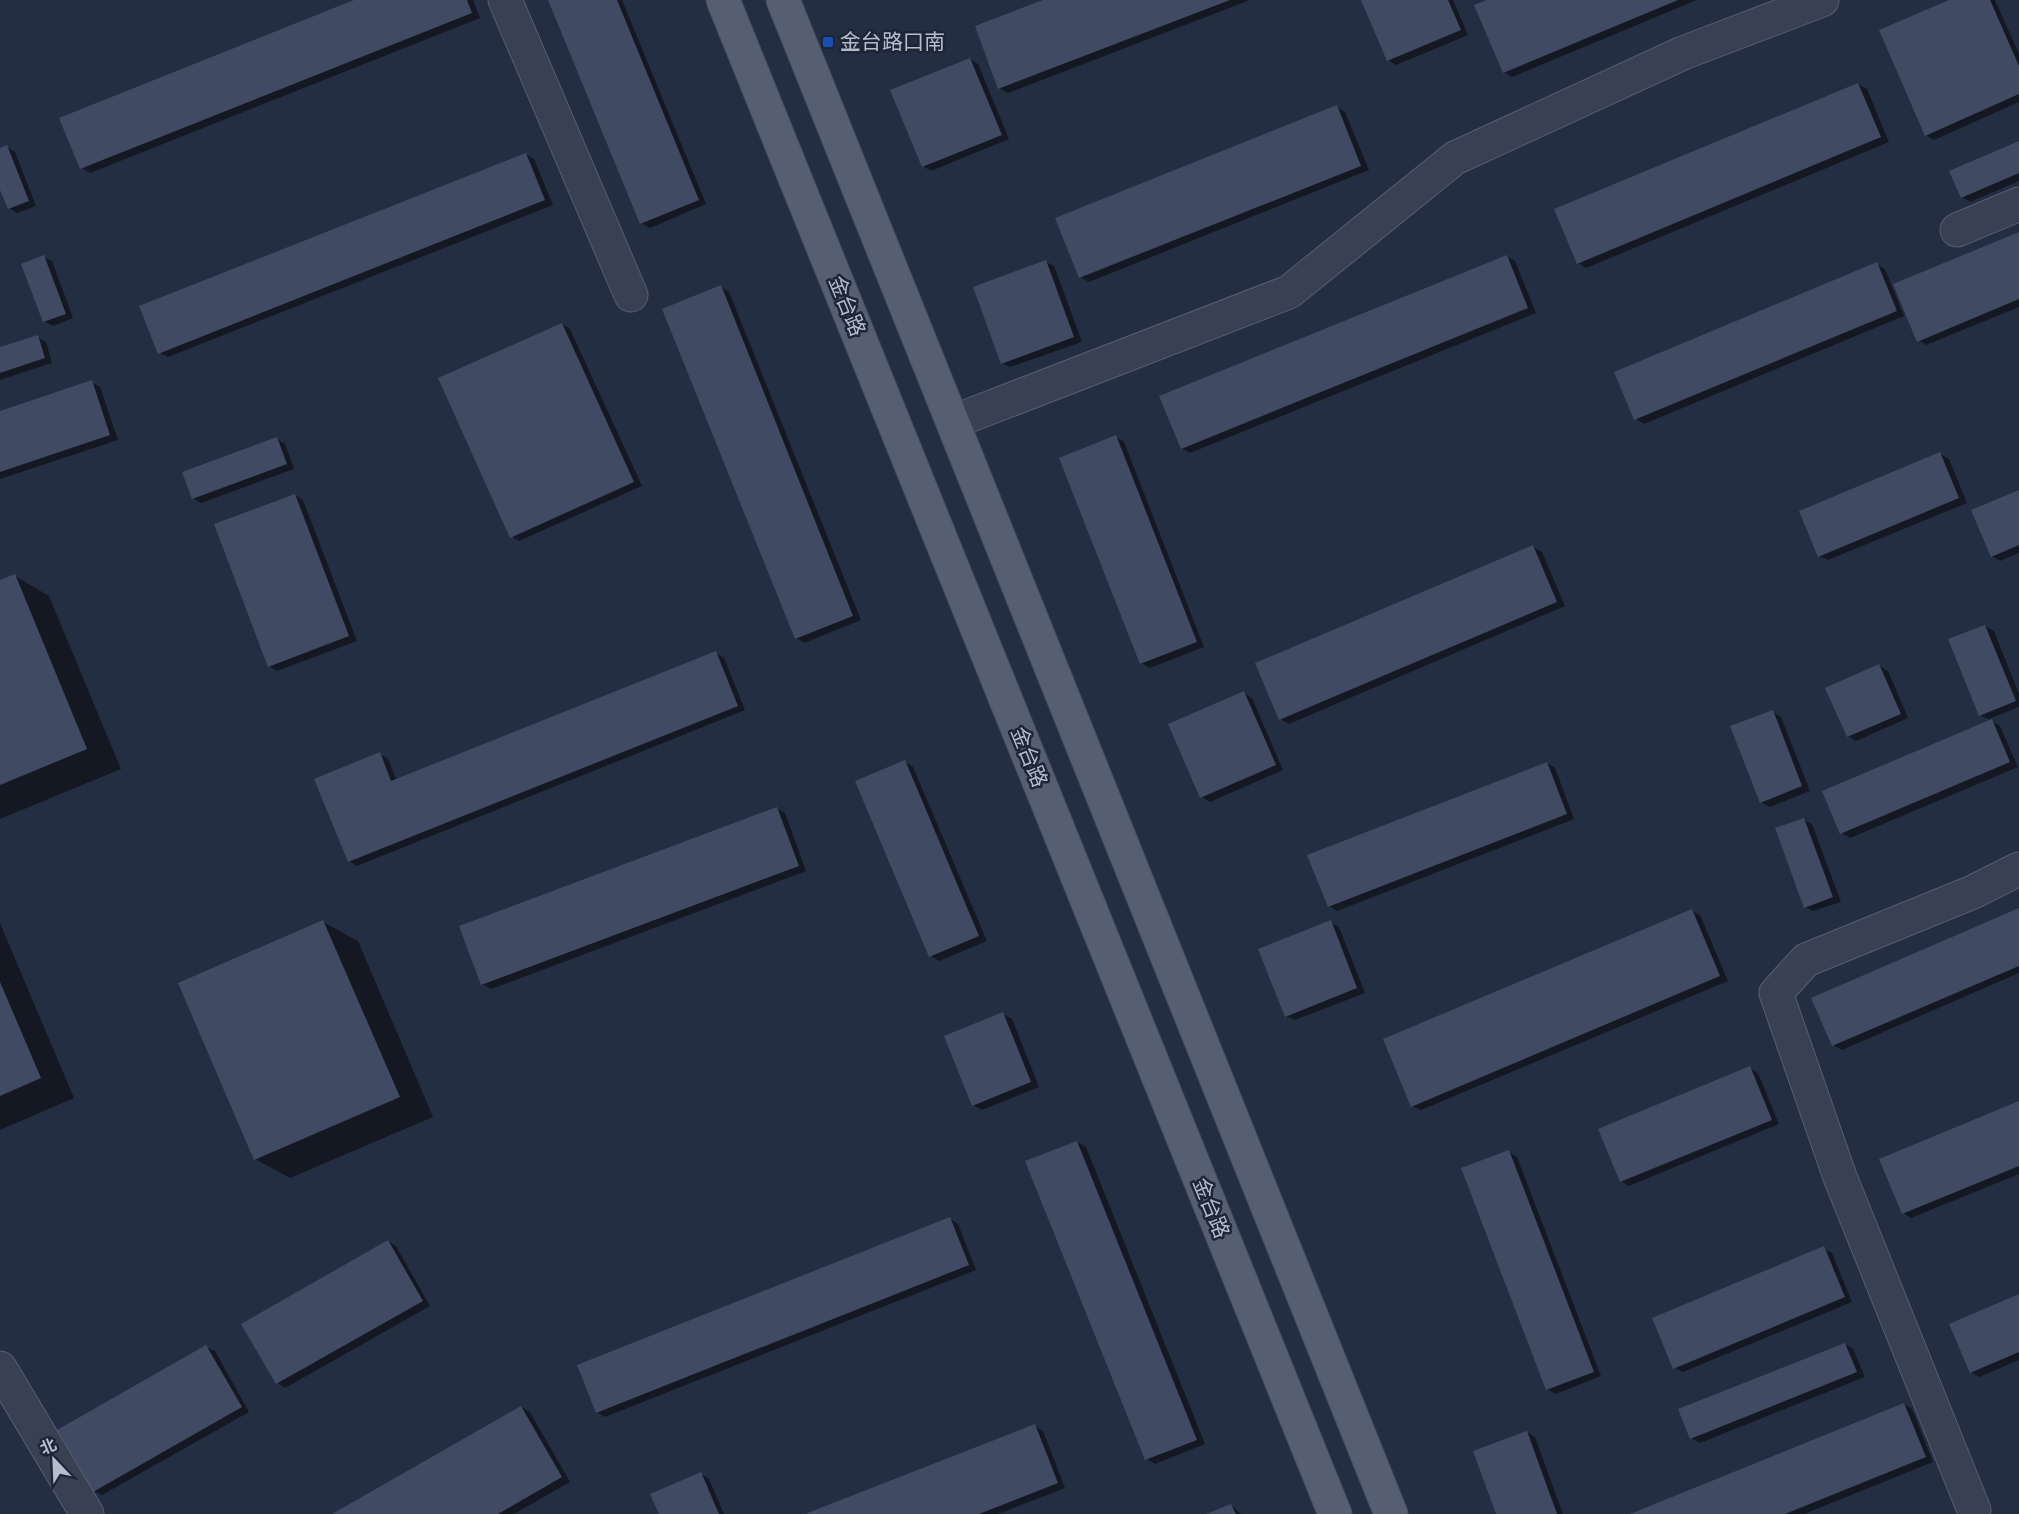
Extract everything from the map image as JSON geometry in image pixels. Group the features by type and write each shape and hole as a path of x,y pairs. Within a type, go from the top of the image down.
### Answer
{"main road":[{"name":"金台路","path":"723,0 1335,1514"},
{"path":"783,0 1391,1514"}],"street":[{"path":"505,0 631,296"},
{"path":"952,422 1289,292 1455,158 1683,53 1822,0"},
{"path":"1957,230 2019,204"},
{"path":"1974,1510 1840,1177 1776,993 1806,960 1973,892 2019,869"},
{"path":"0,1368 87,1514"}],"building":[{"path":"354,0 467,0 472,13 80,169 59,118"},
{"path":"548,0 617,0 699,200 640,224"},
{"path":"1043,0 1230,0 998,89 975,26"},
{"path":"1361,0 1448,0 1461,30 1387,61"},
{"path":"1487,0 1678,0 1503,73 1474,5"},
{"path":"1949,0 1990,0 2019,66 2019,94 1925,136 1879,30"},
{"path":"970,58 1002,135 922,167 890,90"},
{"path":"1858,83 1881,137 1577,264 1554,209"},
{"path":"1337,105 1361,166 1079,278 1055,218"},
{"path":"2019,141 2019,173 1961,198 1949,171"},
{"path":"7,145 29,201 8,209 0,190 0,148"},
{"path":"526,153 545,200 158,354 139,306"},
{"path":"2019,232 2019,299 1917,342 1893,284"},
{"path":"44,255 66,314 43,322 21,264"},
{"path":"1507,255 1528,308 1181,449 1159,396"},
{"path":"1046,260 1074,337 1001,364 973,287"},
{"path":"1877,262 1897,311 1634,420 1614,372"},
{"path":"721,285 853,616 795,639 662,309"},
{"path":"562,323 634,482 510,538 438,378"},
{"path":"38,335 45,358 0,373 0,347"},
{"path":"92,380 110,435 0,472 0,411"},
{"path":"1116,435 1197,642 1140,664 1059,458"},
{"path":"277,437 287,464 192,499 182,472"},
{"path":"1940,452 1959,498 1818,557 1799,511"},
{"path":"2019,490 2019,545 1991,557 1971,510"},
{"path":"295,494 349,636 268,667 214,524"},
{"path":"1533,545 1557,602 1279,720 1255,663"},
{"path":"15,574 87,749 0,785 0,580"},
{"path":"1985,625 2016,701 1979,716 1948,639"},
{"path":"716,651 738,706 348,862 314,779 380,752 391,781"},
{"path":"1879,664 1901,714 1847,737 1825,688"},
{"path":"1244,691 1276,765 1200,798 1168,724"},
{"path":"1773,710 1802,786 1760,803 1730,726"},
{"path":"1992,719 2010,762 1840,834 1822,791"},
{"path":"905,760 979,936 929,957 855,781"},
{"path":"1547,762 1567,814 1328,907 1307,855"},
{"path":"777,807 799,866 481,985 459,926"},
{"path":"1804,818 1833,897 1804,908 1775,828"},
{"path":"2019,908 2019,966 1832,1046 1811,998"},
{"path":"1692,909 1720,976 1411,1107 1383,1039"},
{"path":"323,920 400,1097 254,1160 178,983"},
{"path":"1331,920 1357,988 1285,1017 1258,949"},
{"path":"0,982 41,1078 0,1096"},
{"path":"1003,1012 1031,1082 972,1106 944,1036"},
{"path":"1750,1066 1772,1120 1620,1182 1598,1129"},
{"path":"2019,1101 2019,1166 1902,1214 1879,1159"},
{"path":"1077,1141 1197,1440 1145,1460 1025,1161"},
{"path":"1509,1150 1594,1372 1546,1390 1461,1168"},
{"path":"950,1217 969,1265 596,1413 577,1365"},
{"path":"388,1240 423,1301 276,1384 241,1324"},
{"path":"1824,1246 1845,1297 1673,1369 1652,1318"},
{"path":"2019,1294 2019,1352 1970,1373 1949,1324"},
{"path":"1845,1343 1857,1372 1690,1439 1678,1409"},
{"path":"206,1345 242,1407 93,1492 57,1430"},
{"path":"1904,1403 1926,1457 1785,1514 1630,1514"},
{"path":"521,1406 562,1477 498,1514 332,1514"},
{"path":"1035,1424 1058,1483 979,1514 805,1514"},
{"path":"1527,1431 1557,1514 1496,1514 1473,1451"},
{"path":"701,1472 719,1514 659,1514 650,1494"},
{"path":"1231,1504 1236,1514 1206,1514"}],"place":[{"name":"金台路口南","path":"828,42"}]}
